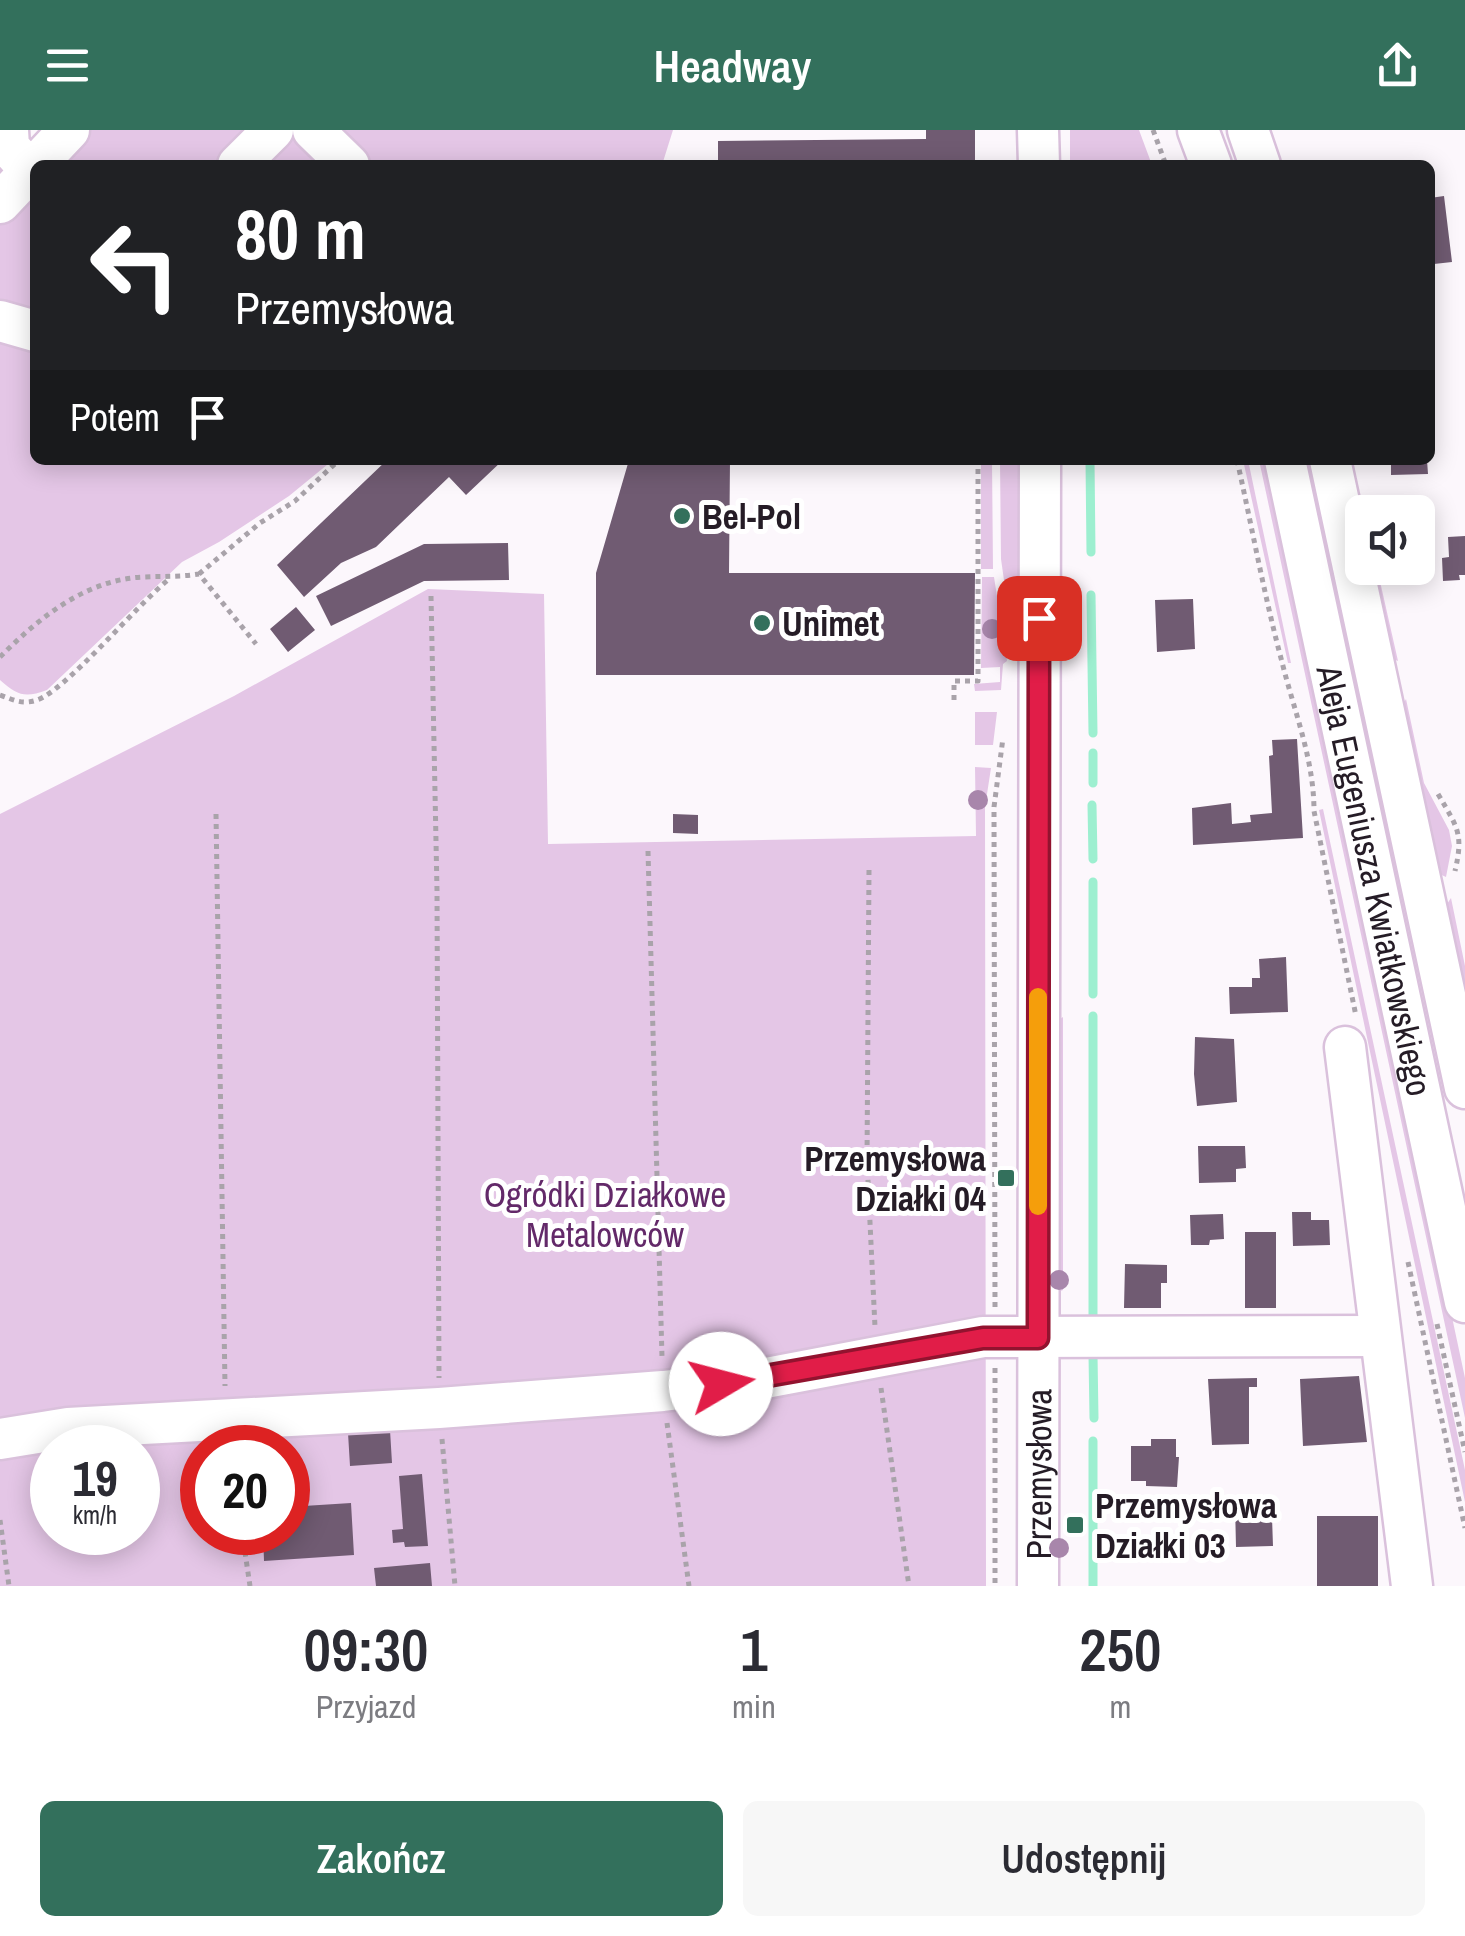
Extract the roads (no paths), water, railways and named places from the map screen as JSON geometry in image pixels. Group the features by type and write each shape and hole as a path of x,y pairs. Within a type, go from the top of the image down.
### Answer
{"street":[{"path":"0,203 30,170 9,147 8,130"},
{"path":"40,160 70,130"},
{"path":"243,160 273,130"},
{"path":"313,130 344,160"},
{"path":"1038,130 1039,160"},
{"path":"1198,130 1209,160"},
{"path":"1248,130 1258,160"},
{"path":"0,321 30,330"},
{"name":"Przemysłowa","path":"1038,1586 1040,465"},
{"name":"Aleja Eugeniusza Kwiatkowskiego","path":"1285,465 1454,1197 1465,1302"},
{"name":"Aleja Eugeniusza Kwiatkowskiego","path":"1331,465 1465,1088"},
{"path":"1352,1035 1380,1336 1412,1586"},
{"path":"0,1440 68,1428 439,1408 663,1390 750,1380 983,1338 1380,1336"}],"waterway":[{"path":"1090,465 1091,552"},
{"path":"1091,595 1093,733"},
{"path":"1093,753 1093,783"},
{"path":"1092,805 1093,859"},
{"path":"1093,882 1093,994"},
{"path":"1093,1016 1093,1321"},
{"path":"1093,1355 1094,1418"},
{"path":"1093,1441 1093,1586"}],"place":[{"name":"Bel-Pol","path":"682,516"},
{"name":"Unimet","path":"762,623"},
{"name":"Przemysłowa Działki 04","path":"1006,1178"},
{"name":"Przemysłowa Działki 03","path":"1075,1525"}],"park label":[{"name":"Ogródki Działkowe Metalowców","path":"605,1214"}]}
